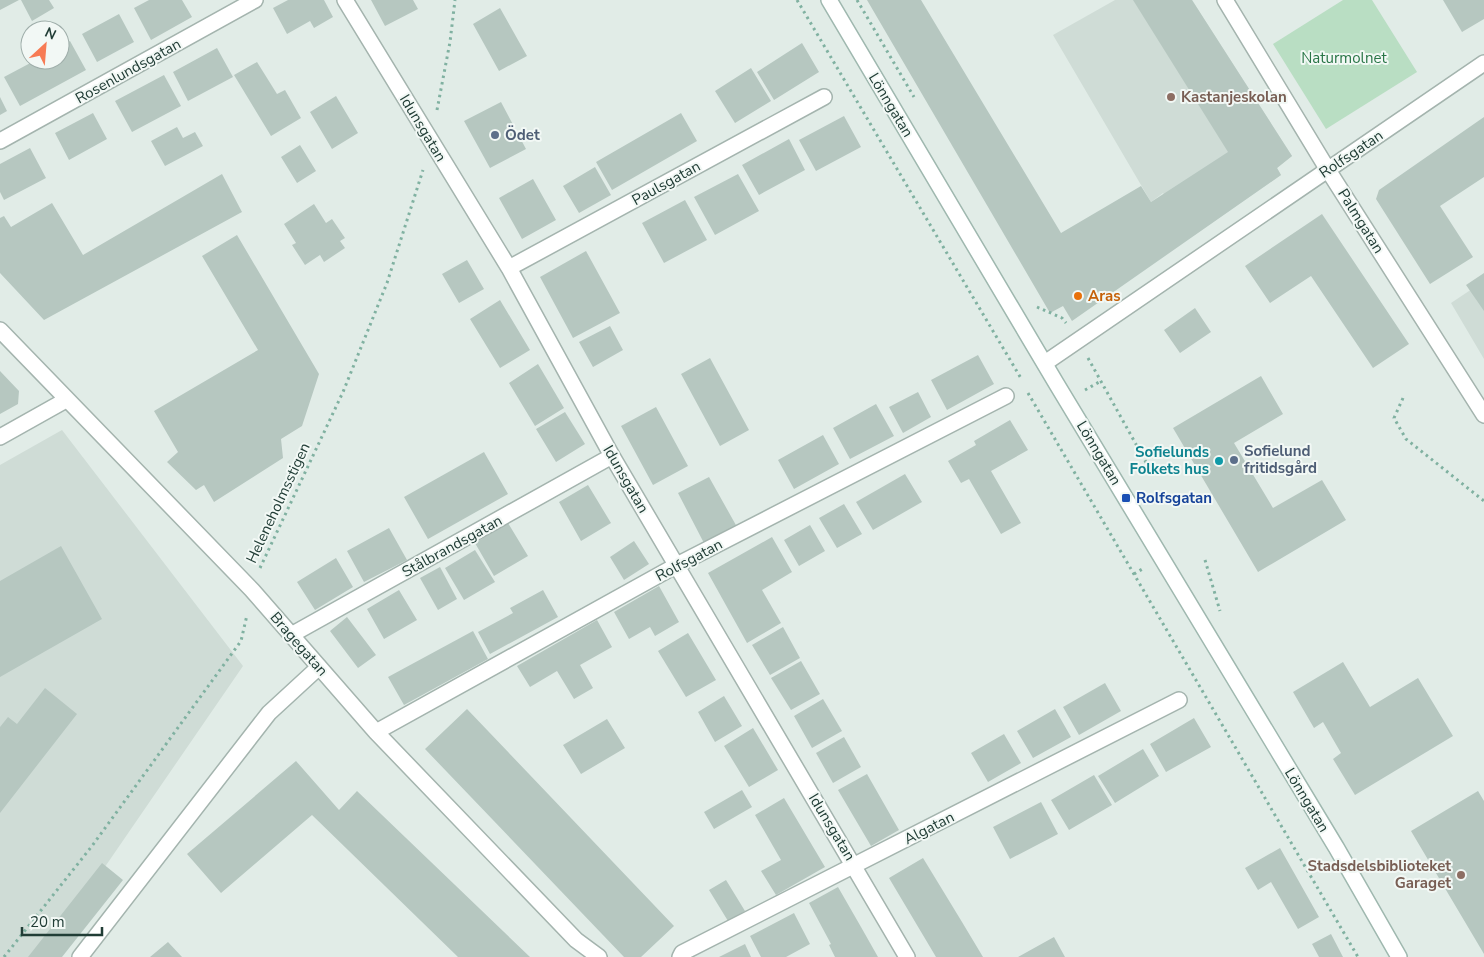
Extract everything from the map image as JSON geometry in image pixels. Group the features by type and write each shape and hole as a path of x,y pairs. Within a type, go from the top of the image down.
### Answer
{"street":[{"name":"Rosenlundsgatan","path":"0,141 255,0"},
{"name":"Idunsgatan","path":"345,0 509,268 612,456 907,957"},
{"name":"Lönngatan","path":"830,0 1045,363 1336,847 1399,957"},
{"name":"Palmgatan","path":"1225,0 1328,170 1484,414"},
{"name":"Rolfsgatan","path":"1045,363 1484,63"},
{"name":"Paulsgatan","path":"509,268 824,97"},
{"name":"Bragegatan","path":"0,330 252,590 376,732 576,940 599,957"},
{"name":"Rolfsgatan","path":"376,732 677,566 1006,396"},
{"path":"0,437 66,400"},
{"name":"Stålbrandsgatan","path":"291,635 612,456"},
{"path":"80,957 269,713 319,667"},
{"name":"Algatan","path":"680,957 682,953 1179,700"}],"path":[{"name":"Heleneholmsstigen","path":"4,957 92,846 241,642 252,590 263,558 343,392 387,283 431,141 450,42 455,0"},
{"path":"797,0 1022,381"},
{"path":"857,0 917,103"},
{"path":"1033,300 1038,309 1062,318 1078,339 1152,473"},
{"path":"1403,398 1394,418 1406,439 1484,501"},
{"path":"1034,402 1358,957"},
{"path":"1134,574 1145,567"}],"shaded area":[{"name":"Kastanjeskolan","path":"1115,0 1192,0 1292,156 1277,168 1281,175 1193,236 1163,193 1151,202 1053,35"},
{"path":"1484,281 1484,359 1451,303"},
{"path":"62,430 243,666 43,957 0,957 0,465"}],"green space":[{"name":"Naturmolnet","path":"1343,0 1372,0 1417,72 1326,129 1273,44"}],"building":[{"path":"0,0 19,0 0,10"},
{"path":"21,0 49,0 54,8 31,20"},
{"path":"149,0 182,0 192,17 151,40 134,8"},
{"path":"288,0 324,0 333,17 314,28 310,21 287,34 273,8"},
{"path":"371,0 413,0 418,9 385,26"},
{"path":"867,0 921,0 1061,233 1141,186 1151,202 1228,152 1133,0 1192,0 1292,156 1277,168 1281,175 1072,321 1063,306 1050,313"},
{"path":"1443,0 1484,0 1484,19 1462,32"},
{"path":"500,8 527,56 499,71 473,24"},
{"path":"119,14 134,42 97,62 82,34"},
{"path":"70,41 86,70 20,106 4,77 20,68 70,70"},
{"path":"802,43 819,72 774,100 757,72"},
{"path":"217,48 233,77 188,101 173,72"},
{"path":"257,62 277,94 285,90 301,118 271,136 234,75"},
{"path":"751,68 771,101 735,123 715,91"},
{"path":"164,75 181,106 132,132 115,101"},
{"path":"336,96 358,133 332,149 310,112"},
{"path":"0,97 7,111 0,115"},
{"name":"Ödet","path":"501,102 526,149 490,168 464,121"},
{"path":"93,113 107,139 69,160 55,133"},
{"path":"681,113 697,141 612,190 596,162"},
{"path":"844,116 861,147 816,171 799,140"},
{"path":"1484,117 1484,177 1440,206 1473,257 1430,284 1376,199 1379,190"},
{"path":"177,127 183,138 195,132 203,146 165,166 151,141"},
{"path":"789,139 805,170 759,195 742,165"},
{"path":"300,145 316,171 297,183 281,157"},
{"path":"30,148 46,178 4,200 0,192 0,164"},
{"path":"595,167 611,195 579,213 563,186"},
{"path":"222,174 242,212 44,320 0,273 0,218 4,216 11,227 52,203 83,255"},
{"path":"738,174 759,211 715,235 694,197"},
{"path":"533,179 556,220 522,239 499,198"},
{"path":"685,200 707,240 664,263 642,223"},
{"path":"314,204 326,223 332,219 345,238 340,241 345,248 324,262 320,255 305,265 292,245 296,243 284,224"},
{"path":"1322,214 1409,344 1373,368 1311,276 1270,303 1245,266"},
{"path":"237,235 319,374 302,426 281,439 283,458 214,502 204,485 196,490 167,462 178,452 154,411 258,350 202,256"},
{"path":"586,251 620,313 573,338 540,277"},
{"path":"467,260 484,289 459,303 442,274"},
{"path":"1484,273 1484,311 1466,285"},
{"path":"500,300 530,350 500,368 470,319"},
{"path":"1195,308 1211,332 1180,353 1164,330"},
{"path":"610,326 623,350 593,367 579,342"},
{"path":"978,355 994,384 947,410 931,380"},
{"path":"710,358 749,430 720,446 681,374"},
{"path":"538,364 564,408 535,426 509,383"},
{"path":"0,371 19,391 18,404 0,414"},
{"name":"Sofielunds Folkets hus","path":"1261,376 1283,414 1234,443 1273,508 1322,480 1346,520 1258,572 1173,428"},
{"path":"918,392 931,417 903,433 889,407"},
{"path":"876,404 894,436 850,459 833,428"},
{"path":"656,407 688,466 653,485 621,426"},
{"path":"565,412 585,444 556,462 536,429"},
{"path":"1010,420 1028,450 991,471 1021,523 1001,534 969,479 961,483 948,461 976,445 974,441"},
{"path":"823,435 839,464 794,489 778,460"},
{"path":"484,452 508,494 428,539 404,497"},
{"path":"905,474 922,502 873,530 856,502"},
{"path":"709,477 737,527 705,545 678,493"},
{"path":"588,485 611,523 581,541 559,502"},
{"path":"844,504 862,534 837,548 819,518"},
{"path":"508,523 528,556 494,576 475,543"},
{"path":"810,525 825,551 799,566 784,540"},
{"path":"389,528 407,560 364,582 347,551"},
{"path":"772,537 792,572 762,590 781,623 747,643 708,573"},
{"path":"634,541 649,564 624,580 610,557"},
{"path":"61,546 102,619 0,677 0,581"},
{"path":"475,550 495,582 464,600 445,568"},
{"path":"336,558 353,587 315,610 297,582"},
{"path":"440,567 457,599 438,610 420,578"},
{"path":"659,586 679,622 655,636 650,627 629,639 614,612"},
{"path":"399,590 417,620 384,639 367,609"},
{"path":"543,590 558,617 490,654 478,632 513,613 510,608"},
{"path":"347,617 376,655 358,668 330,631"},
{"path":"597,620 612,647 580,665 593,688 574,699 557,671 530,687 517,666"},
{"path":"783,627 800,658 770,675 752,645"},
{"path":"473,631 488,659 404,705 388,677"},
{"path":"688,633 716,680 686,697 658,651"},
{"path":"801,661 820,694 791,710 771,678"},
{"path":"1343,662 1370,707 1418,678 1453,736 1355,795 1333,759 1341,753 1323,722 1314,728 1293,692"},
{"path":"1105,683 1121,711 1079,735 1063,707"},
{"path":"45,688 77,714 0,813 0,727 8,717 17,724"},
{"path":"724,696 742,726 715,742 698,712"},
{"path":"823,699 842,731 812,748 794,716"},
{"path":"467,709 674,926 641,957 624,957 425,749"},
{"path":"1055,709 1071,737 1033,758 1017,731"},
{"path":"1194,718 1211,747 1166,772 1150,744"},
{"path":"607,719 625,748 581,774 563,745"},
{"path":"753,728 778,770 749,787 724,746"},
{"path":"1004,734 1021,763 988,782 971,753"},
{"path":"844,737 861,767 833,783 816,753"},
{"path":"1143,749 1159,776 1115,803 1098,776"},
{"path":"296,761 339,810 357,791 530,957 458,957 312,815 221,893 187,854"},
{"path":"867,774 899,830 871,846 838,790"},
{"path":"1094,775 1112,805 1069,830 1051,800"},
{"path":"742,790 752,807 714,829 704,812"},
{"name":"Stadsdelsbiblioteket Garaget","path":"1478,791 1484,801 1484,954 1411,831"},
{"path":"784,798 825,867 776,895 761,871 781,860 755,815"},
{"path":"1041,802 1058,834 1010,859 993,827"},
{"path":"1280,848 1319,917 1298,929 1271,882 1258,890 1245,868"},
{"path":"923,858 983,957 936,957 889,878"},
{"path":"102,863 123,880 62,957 28,957"},
{"path":"726,880 745,911 728,921 709,890"},
{"path":"838,887 878,957 835,957 829,945 831,944 809,903"},
{"path":"794,913 810,944 786,957 761,957 750,936"},
{"path":"1331,934 1343,957 1319,957 1312,944"},
{"path":"1054,937 1065,957 1018,957"},
{"path":"168,942 182,957 150,957"},
{"path":"745,944 751,957 719,957"}],"place":[{"name":"Kastanjeskolan","path":"1171,97"},
{"name":"Ödet","path":"495,135"},
{"name":"Aras","path":"1078,296"},
{"name":"Sofielund fritidsgård","path":"1234,460"},
{"name":"Sofielunds Folkets hus","path":"1219,461"},
{"name":"Rolfsgatan","path":"1126,498"},
{"name":"Stadsdelsbiblioteket Garaget","path":"1461,875"}]}
